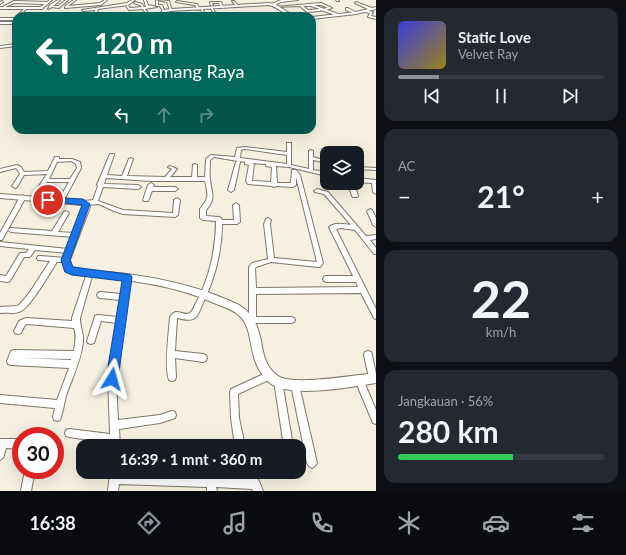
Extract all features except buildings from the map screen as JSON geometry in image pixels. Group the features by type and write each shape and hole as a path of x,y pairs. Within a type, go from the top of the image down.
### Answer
{"street":[{"path":"28,0 49,1"},
{"path":"59,0 50,7 58,7 67,0"},
{"path":"75,0 66,8 76,6 96,10 119,5 139,3 150,12"},
{"path":"84,8 91,0"},
{"path":"94,5 99,0"},
{"path":"84,8 102,4 106,0"},
{"path":"110,8 114,0"},
{"path":"119,5 122,0"},
{"path":"145,0 147,6 166,0 169,2"},
{"path":"221,0 223,7"},
{"path":"267,0 285,12"},
{"path":"158,3 164,11 272,4 288,0 297,0"},
{"path":"10,11 22,1"},
{"path":"2,9 12,2 49,1"},
{"path":"2,9 41,8 49,1"},
{"path":"233,1 238,6"},
{"path":"130,12 146,10 158,3 169,2"},
{"path":"169,2 172,10"},
{"path":"177,2 196,4 202,12"},
{"path":"214,12 211,2 220,2 223,7"},
{"path":"76,6 79,3"},
{"path":"356,3 371,9"},
{"path":"17,4 44,5"},
{"path":"276,7 321,4 331,8 326,9"},
{"path":"300,5 307,11 321,10"},
{"path":"311,5 337,16"},
{"path":"128,6 129,9 146,10"},
{"path":"96,10 101,7"},
{"path":"84,8 110,8"},
{"path":"316,18 356,13 376,8"},
{"path":"2,9 10,11 24,10 22,12"},
{"path":"347,9 356,13"},
{"path":"365,11 372,13 368,16 376,18"},
{"path":"0,20 12,19"},
{"path":"0,23 12,23"},
{"path":"0,47 12,46"},
{"path":"252,164 249,182 274,185 293,185 289,144"},
{"path":"230,190 239,149 289,154"},
{"path":"311,151 311,170"},
{"path":"112,155 100,185 90,203 86,207 68,251 66,265 72,271 165,283 204,295 242,312 251,320 291,320"},
{"path":"236,205 237,222 219,222 219,219 203,218 203,209 209,204 210,194 208,159 213,156 252,164 274,166 274,185"},
{"path":"312,158 320,160"},
{"path":"34,198 46,180 56,160 72,160 78,163 79,168 62,200"},
{"path":"124,178 131,160"},
{"path":"237,161 320,172"},
{"path":"194,178 195,165"},
{"path":"0,171 17,166 22,174"},
{"path":"166,179 175,169 170,167"},
{"path":"364,168 376,169"},
{"path":"292,169 298,175 320,263 318,265 271,260 257,263 252,267 251,320 258,355 262,365 270,375 278,381 295,385 359,380 375,378 368,355"},
{"path":"22,174 50,172"},
{"path":"15,186 22,174"},
{"path":"104,176 151,179 208,179"},
{"path":"146,200 151,189 151,179"},
{"path":"46,180 72,181"},
{"path":"364,181 375,182 376,192"},
{"path":"100,185 138,187"},
{"path":"151,189 175,189"},
{"path":"317,190 324,192 357,228 376,252"},
{"path":"353,190 355,196"},
{"path":"0,196 90,203 108,205 117,211 123,212 175,215 177,200"},
{"path":"0,238 24,197"},
{"path":"370,211 376,225"},
{"path":"54,233 66,213"},
{"path":"268,220 267,224 271,260"},
{"path":"172,377 174,317 176,315 192,316 204,295 210,279 216,251 219,222"},
{"path":"357,228 341,226 332,227 376,316"},
{"path":"11,230 74,235"},
{"path":"365,238 376,237"},
{"path":"0,244 68,251"},
{"path":"0,278 8,279 13,267 17,265 22,255 28,255 34,248"},
{"path":"40,258 66,260"},
{"path":"0,310 17,309 22,307 55,259"},
{"path":"57,417 63,392 74,364 80,333 76,325 76,318 90,273"},
{"path":"115,439 112,379 127,278"},
{"path":"326,279 358,280"},
{"path":"252,291 363,290"},
{"path":"100,295 124,296"},
{"path":"91,341 98,318 120,320"},
{"path":"18,332 22,323 26,321 76,325"},
{"path":"74,364 11,361 14,354 76,355"},
{"path":"172,354 203,358"},
{"path":"239,439 235,418 234,392 270,375"},
{"path":"359,380 376,420"},
{"path":"278,381 287,439"},
{"path":"295,385 312,463"},
{"path":"0,399 60,404"},
{"path":"114,425 160,419 172,415"},
{"path":"69,433 97,439"},
{"path":"0,455 1,443 12,444"},
{"path":"26,491 28,479"},
{"path":"113,491 115,479"},
{"path":"141,479 211,487 257,488"}],"route":[{"path":"48,200 86,203 82,218 68,251 66,265 68,269 72,271 127,278 112,379"}]}
